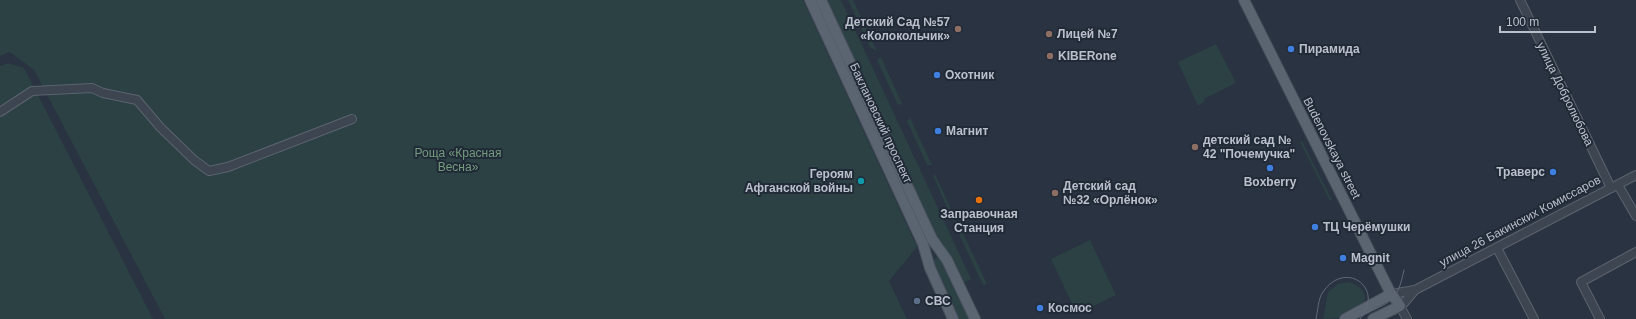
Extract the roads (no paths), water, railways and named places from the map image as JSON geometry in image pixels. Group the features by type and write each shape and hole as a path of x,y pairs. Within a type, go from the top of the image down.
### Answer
{"main road":[{"name":"Баклановский проспект","path":"810,0 923,244 930,268 953,319"},
{"name":"Баклановский проспект","path":"821,0 932,239 946,260 975,319"},
{"name":"Budenovskaya street","path":"1244,0 1391,294 1400,306"},
{"name":"улица 26 Бакинских Комиссаров","path":"1345,319 1391,294"},
{"name":"улица 26 Бакинских Комиссаров","path":"1373,319 1400,306"}],"street":[{"name":"улица Добролюбова","path":"1520,0 1615,186 1636,216"},
{"path":"0,112 32,91 92,88 103,93 137,100 160,127 194,160 209,171 228,167 352,119"},
{"name":"улица 26 Бакинских Комиссаров","path":"1391,294 1415,290 1636,175"},
{"path":"1497,248 1534,319"},
{"path":"927,258 940,252"},
{"path":"1600,319 1581,282 1636,252"},
{"name":"улица 26 Бакинских Комиссаров","path":"1400,306 1415,290"},
{"path":"1400,306 1407,319"}],"tram line":[{"path":"1361,316 1386,304 1395,296 1404,270"},
{"path":"1316,319 1321,295 1332,282 1342,278 1351,278 1360,282 1366,288 1368,297 1367,308 1360,319"}],"place":[{"name":"Детский Сад №57 «Колокольчик»","path":"958,29"},
{"name":"Лицей №7","path":"1049,34"},
{"name":"Пирамида","path":"1291,49"},
{"name":"KIBERone","path":"1050,56"},
{"name":"Охотник","path":"937,75"},
{"name":"Магнит","path":"938,131"},
{"name":"детский сад № 42 \"Почемучка\"","path":"1195,147"},
{"name":"Boxberry","path":"1270,168"},
{"name":"Траверс","path":"1553,172"},
{"name":"Героям Афганской войны","path":"861,181"},
{"name":"Детский сад №32 «Орлёнок»","path":"1055,193"},
{"name":"Заправочная Станция","path":"979,200"},
{"name":"ТЦ Черёмушки","path":"1315,227"},
{"name":"Magnit","path":"1343,258"},
{"name":"СВС","path":"917,301"},
{"name":"Космос","path":"1040,308"}],"park label":[{"name":"Роща «Красная Весна»","path":"458,160"}]}
